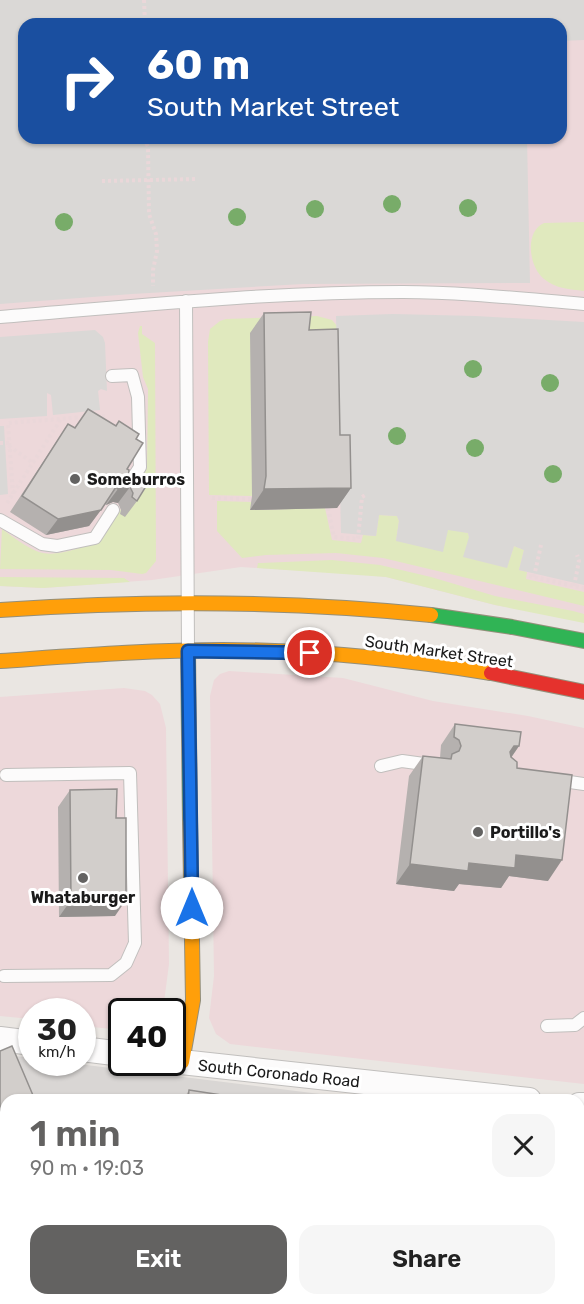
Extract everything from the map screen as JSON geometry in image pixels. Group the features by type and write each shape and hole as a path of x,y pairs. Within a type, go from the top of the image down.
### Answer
{"street":[{"name":"South Market Street","path":"0,610 241,601 370,608 505,626 584,641"},
{"name":"South Market Street","path":"0,661 126,651 310,653 465,669 584,692"},
{"path":"186,1027 193,1000 188,651"},
{"path":"0,1038 18,1040"},
{"name":"South Coronado Road","path":"186,1063 473,1094"}],"lane":[{"path":"0,318 186,301 316,294 405,292 584,304"},
{"path":"186,301 188,651"},
{"path":"112,376 132,375 138,397 140,467 124,492"},
{"path":"1,515 42,544 57,546 95,538 113,510"},
{"path":"381,766 402,761 439,766"},
{"path":"4,976 111,975 126,963 135,943 130,773 6,775"},
{"path":"547,779 584,784"},
{"path":"547,1026 574,1025 584,1018"}],"path":[{"path":"144,0 145,18"},
{"path":"147,144 149,214 156,234 153,286"},
{"path":"102,181 198,179"},
{"path":"13,494 8,423 105,416"},
{"path":"1,515 60,420"},
{"path":"0,443 9,444 33,463"},
{"path":"328,508 334,537 358,538 362,497 367,494"},
{"path":"212,498 252,499"},
{"path":"541,545 531,577 584,588"},
{"path":"574,586 579,561 577,555"}],"shaded area":[{"path":"0,0 584,0 584,621 495,605 386,577 359,574 241,567 152,580 43,588 0,586"},
{"path":"0,0 584,0 584,40 567,41 567,18 18,18 18,144 527,144 530,283 303,284 0,304"},
{"path":"393,314 584,322 584,585 519,570 524,550 514,546 507,568 463,557 468,533 448,530 443,552 396,541 399,521 397,516 379,515 376,536 341,533 336,316"},
{"path":"95,330 103,337 105,343 107,391 101,389 98,391 100,410 53,415 51,395 47,393 47,416 0,419 0,337"},
{"path":"0,426 4,426 8,494 0,495"},
{"path":"229,671 343,678 433,701 528,716 584,728 584,1084 230,1044 216,1034 209,1018 214,976 210,696 214,680 220,674"},
{"path":"124,688 145,691 160,704 166,728 169,964 165,998 108,998 108,1029 96,1027 96,998 18,998 18,1018 0,1016 0,697"},
{"path":"0,1054 18,1056 18,1076 96,1076 96,1066 108,1068 108,1076 175,1076 320,1094 0,1094"}],"green space":[{"path":"584,222 584,291 553,285 539,274 535,266 531,250 533,234 544,223"},
{"path":"317,316 332,320 338,327 252,496 209,495 208,342 210,329 226,319"},
{"path":"142,326 142,334 155,343 156,561 146,573 142,574 111,570 0,569 2,529 29,547 46,553 62,553 100,542 147,468 148,389 143,377 138,333"},
{"path":"217,501 252,502 252,510 325,508 332,540 361,543 363,535 376,536 379,515 397,516 399,521 396,541 450,529 468,533 469,537 507,567 514,546 524,550 519,570 527,572 526,579 584,592 584,606 383,558 336,553 242,558 217,531"},
{"path":"332,560 380,565 495,596 573,611 584,614 584,623 495,605 386,577 257,568 258,563"},
{"path":"0,577 124,578 130,582 43,588 0,586"}],"building":[{"path":"311,312 309,330 338,329 340,435 350,435 351,488 264,489 266,476 264,313"},
{"name":"Someburros","path":"88,409 116,426 119,421 139,434 136,439 143,443 127,469 129,470 128,479 136,484 143,480 148,483 137,501 132,497 130,487 124,485 118,489 116,487 101,510 58,519 22,496 68,424 75,428"},
{"name":"Portillo's","path":"455,724 521,732 519,746 514,746 510,752 511,757 517,762 517,768 572,775 562,860 516,855 515,868 469,863 468,871 410,864 423,756 451,759 452,754 459,751 461,746 459,740 454,737"},
{"name":"Whataburger","path":"117,789 116,818 126,818 126,900 71,900 70,790"},
{"path":"12,1046 18,1060 18,1076 25,1076 32,1094 0,1094 0,1051"},
{"path":"189,1090 215,1094 189,1094"}],"traffic: fast":[{"path":"431,615 584,641"},
{"path":"188,651 190,822"}],"traffic: slow":[{"path":"0,610 108,604 216,603 323,606 431,615"},
{"path":"0,661 139,652 257,650 357,656 491,673"},
{"path":"186,1039 193,1000 190,822"}],"traffic: jam":[{"path":"491,673 584,692"}],"place":[{"name":"Someburros","path":"75,479"},
{"name":"Portillo's","path":"478,832"},
{"name":"Whataburger","path":"83,878"}],"route":[{"path":"192,908 188,651 310,653"}]}
